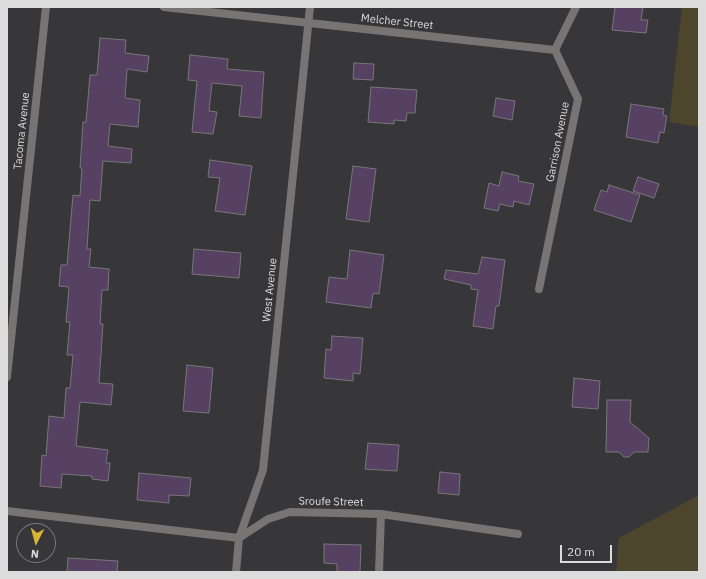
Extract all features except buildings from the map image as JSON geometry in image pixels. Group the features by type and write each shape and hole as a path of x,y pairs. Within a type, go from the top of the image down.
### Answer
{"street":[{"name":"Tacoma Avenue","path":"7,377 46,7"},
{"name":"Melcher Street","path":"164,7 555,50"},
{"name":"West Avenue","path":"236,572 239,538 263,470 310,7"},
{"path":"555,50 576,7"},
{"name":"Garrison Avenue","path":"539,289 578,99 555,50"},
{"path":"7,511 239,538"},
{"name":"Sroufe Street","path":"239,538 268,519 290,512 381,514 518,534"},
{"path":"379,572 381,514"}],"shaded area":[{"path":"682,7 699,7 699,127 669,122"},
{"path":"699,495 699,572 616,572 619,538"}]}
